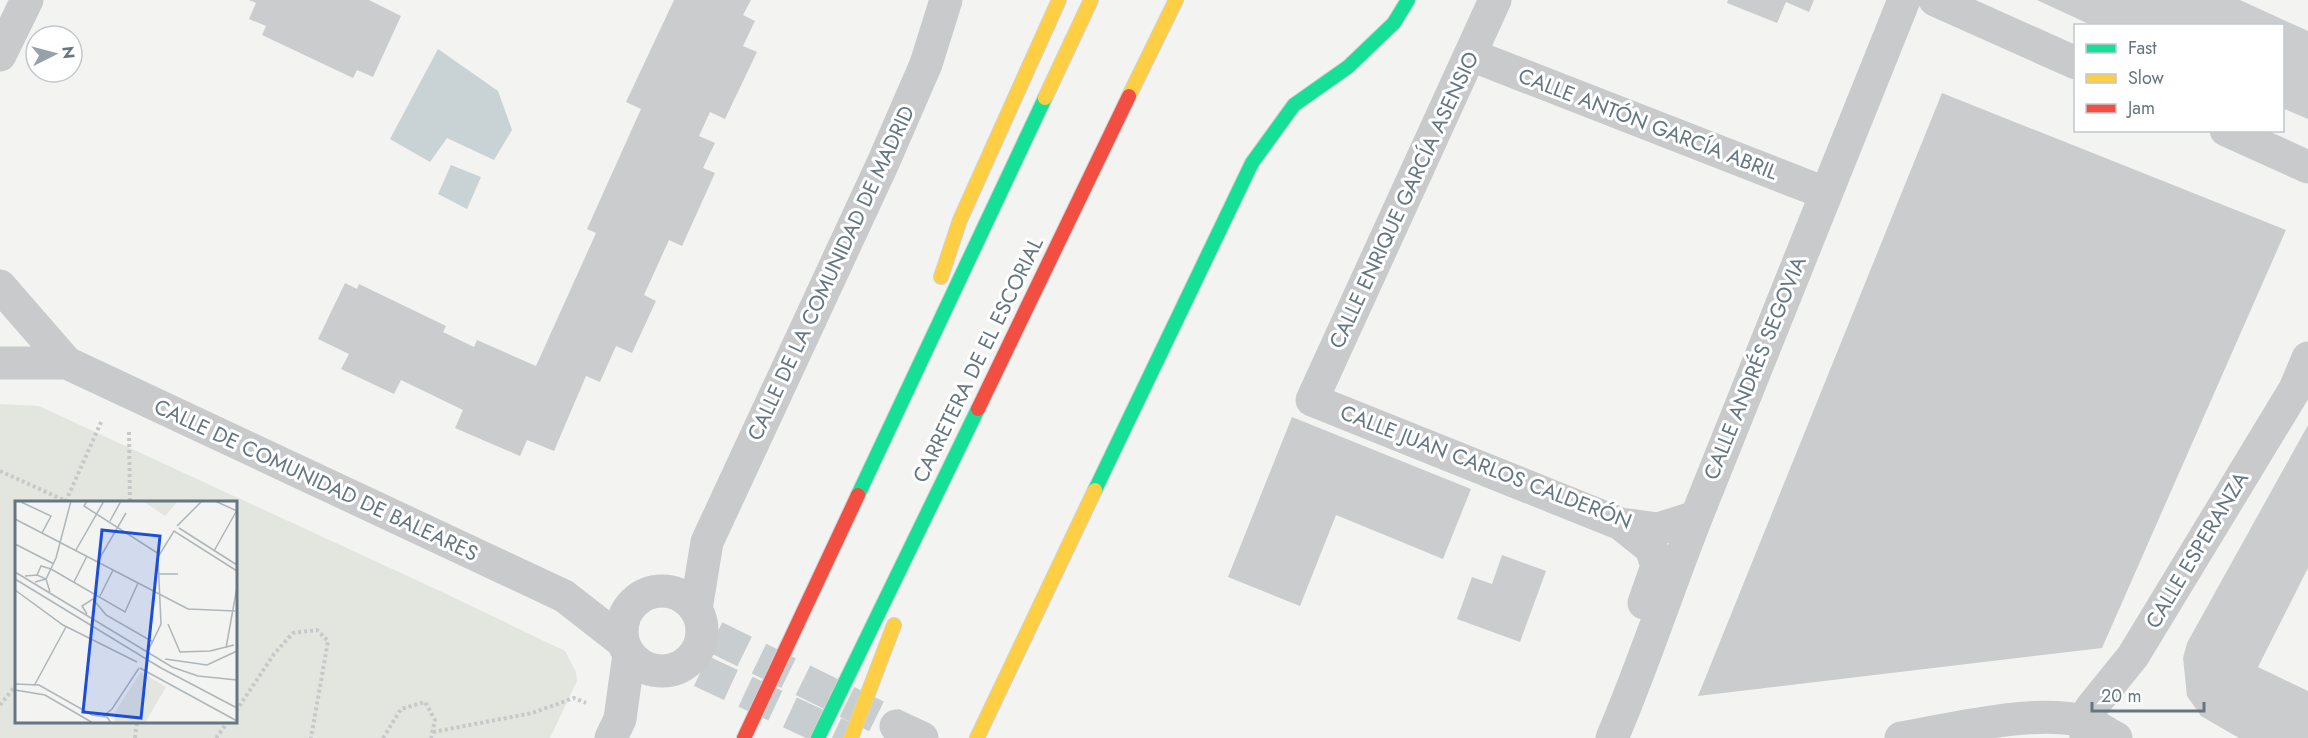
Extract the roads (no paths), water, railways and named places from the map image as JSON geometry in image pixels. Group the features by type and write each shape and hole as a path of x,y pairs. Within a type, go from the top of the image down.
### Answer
{"highway":[{"path":"938,286 960,220 1059,0"},
{"path":"744,738 1091,0"},
{"name":"CARRETERA DE EL ESCORIAL","path":"818,738 1176,0"},
{"path":"976,738 1252,163 1294,105 1348,67 1394,23 1408,0"},
{"path":"894,419 931,309"},
{"path":"909,584 952,460"},
{"path":"851,738 897,617"},
{"path":"749,738 780,660"}],"street":[{"path":"0,55 27,0"},
{"name":"CALLE DE LA COMUNIDAD DE MADRID","path":"704,624 706,542 883,164 926,64 946,0"},
{"name":"CALLE ENRIQUE GARCÍA ASENSIO","path":"1312,400 1495,0"},
{"name":"CALLE ANDRÉS SEGOVIA","path":"1612,738 1629,699 1696,517 1904,0"},
{"path":"1935,0 2074,62"},
{"name":"CALLE ANTÓN GARCÍA ABRIL","path":"1471,55 1825,193"},
{"path":"2230,132 2308,167"},
{"name":"CALLE DE COMUNIDAD DE BALEARES","path":"0,286 68,363 564,596 626,648"},
{"name":"CALLE ESPERANZA","path":"2085,730 2091,708 2133,656 2295,389 2308,358"},
{"name":"CALLE DE COMUNIDAD DE BALEARES","path":"0,363 68,363"},
{"name":"CALLE JUAN CARLOS CALDERÓN","path":"1312,400 1621,524 1658,529 1696,517"},
{"path":"1589,738 1610,698 1657,566 1652,548 1621,524"},
{"name":"CALLE DE LA COMUNIDAD DE MADRID","path":"644,595 706,542"},
{"path":"669,591 685,598 704,624 701,641 683,670 616,728 626,648 621,630 626,612 644,595 669,591"},
{"name":"CALLE DE COMUNIDAD DE BALEARES","path":"564,596 644,595"},
{"path":"626,648 638,663 649,669 683,670"},
{"path":"1900,738 2006,721 2051,717 2085,730 2116,738"}],"tunnel":[{"path":"715,637 896,726"},
{"path":"701,671 845,738"}]}
